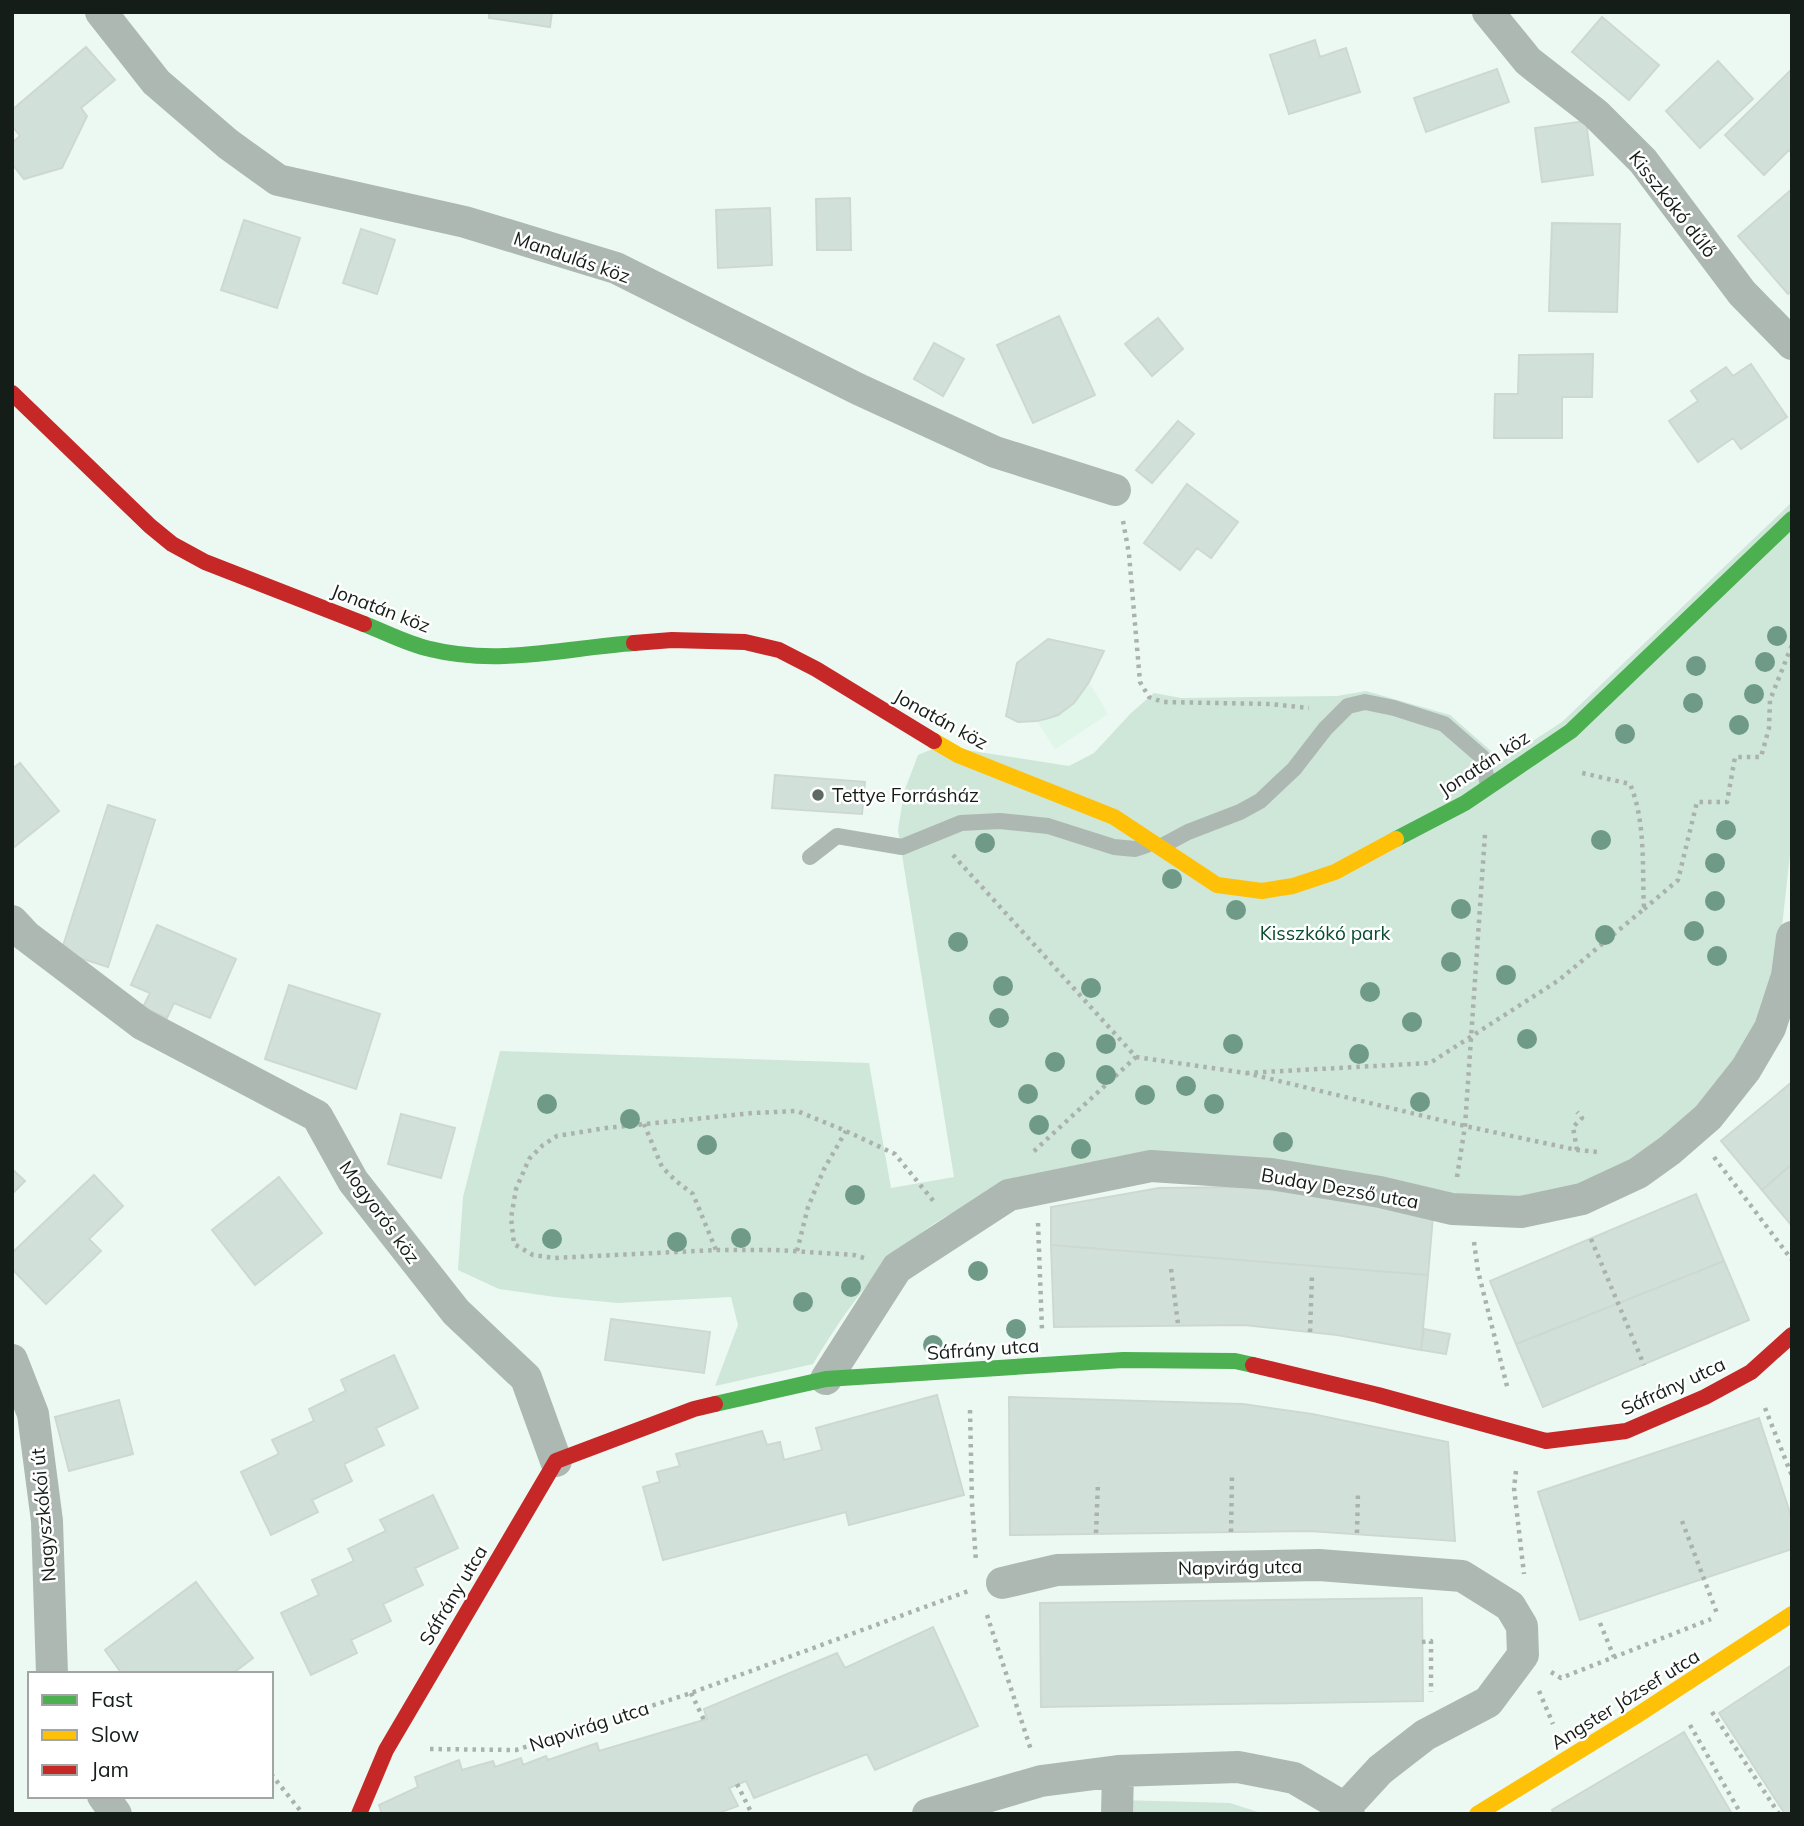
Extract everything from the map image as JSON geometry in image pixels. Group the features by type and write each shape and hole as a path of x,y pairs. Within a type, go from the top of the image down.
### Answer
{"street":[{"name":"Mandulás köz","path":"101,12 156,82 228,144 278,180 465,222 617,268 858,389 995,452 1118,503"},
{"name":"Kisszkókó dűlő","path":"1488,12 1528,61 1596,114 1643,161 1742,293 1792,344"},
{"name":"Jonatán köz","path":"12,393 150,526 172,544 205,562 428,649 468,656 532,656 604,645 672,639 745,642 779,650 816,669 958,755 1114,817 1217,885 1262,891 1293,886 1335,872 1465,803 1571,731 1792,519"},
{"name":"Mogyorós köz","path":"12,920 26,936 142,1024 317,1116 354,1181 456,1312 526,1378 556,1461"},
{"name":"Buday Dezső utca","path":"826,1379 897,1268 955,1229 1023,1193 1151,1166 1271,1174 1380,1192 1452,1209 1521,1212 1582,1199 1643,1169 1708,1117 1746,1069 1770,1028 1787,976 1792,937"},
{"name":"Sáfrány utca","path":"359,1814 386,1750 556,1461 694,1409 826,1379 1123,1360 1234,1361 1378,1395 1546,1441 1626,1432 1705,1397 1751,1372 1792,1335"},
{"name":"Nagyszkókói út","path":"12,1360 33,1414 47,1521 52,1672"},
{"name":"Napvirág utca","path":"1002,1583 1057,1570 1319,1565 1462,1576 1510,1606 1522,1626 1523,1655"},
{"name":"Angster József utca","path":"1477,1814 1579,1753 1792,1614"},
{"path":"928,1814 1041,1781 1118,1771 1237,1767 1294,1779 1347,1811 1380,1770 1432,1731 1488,1702 1523,1655"},
{"path":"1117,1814 1118,1771"},
{"path":"104,1798 116,1814"}],"lane":[{"path":"810,857 837,836 902,847 961,823 1000,821 1048,826 1114,847 1135,849 1156,846 1240,812 1260,801 1294,769 1348,706 1365,702 1444,724 1482,757 1489,788"}],"path":[{"path":"1118,503 1129,554 1140,682 1149,697 1163,702 1296,706 1311,708 1336,719"},
{"path":"1246,1073 1430,1063 1559,980 1678,880 1697,802 1727,803 1735,757 1761,757 1769,728 1770,700 1792,645"},
{"path":"1516,769 1588,773 1630,784 1637,801 1641,834 1644,909"},
{"path":"1452,1209 1465,1126 1489,788"},
{"path":"933,834 1136,1057 1246,1073 1577,1150 1627,1154 1643,1169"},
{"path":"1043,1366 1023,1193 1007,1186 1039,1144 1136,1057"},
{"path":"897,1268 854,1255 797,1251 716,1250 554,1258 533,1255 514,1244 511,1218 516,1189 529,1159 557,1136 644,1124 797,1111 846,1130 895,1154 955,1229"},
{"path":"1577,1112 1582,1118 1573,1126 1577,1150"},
{"path":"644,1124 662,1167 693,1194 716,1250"},
{"path":"1693,1129 1792,1259"},
{"path":"797,1251 808,1207 824,1169 846,1130"},
{"path":"1591,1239 1644,1365"},
{"path":"1171,1269 1178,1325"},
{"path":"1311,1332 1312,1275"},
{"path":"1751,1372 1792,1476"},
{"path":"1231,1532 1232,1477"},
{"path":"1096,1534 1098,1482"},
{"path":"1357,1534 1358,1491"},
{"path":"1682,1521 1718,1616"},
{"path":"704,1720 691,1693 959,1592 1002,1583"},
{"path":"1523,1655 1561,1678 1728,1612"},
{"path":"1600,1623 1614,1657"},
{"path":"1422,1642 1431,1641 1432,1731"},
{"name":"Napvirág utca","path":"386,1750 516,1750 691,1693"},
{"path":"1712,1711 1779,1814"},
{"path":"1689,1724 1741,1814"},
{"path":"273,1776 303,1814"},
{"path":"737,1784 752,1814"}],"shaded area":[{"path":"1089,682 1108,714 1055,749 1037,721 1058,715 1074,703"}],"green space":[{"name":"Kisszkókó park","path":"1792,502 1792,836 1777,972 1755,1031 1724,1081 1664,1142 1579,1190 1528,1201 1419,1190 1258,1163 956,1211 912,1240 874,1277 813,1364 715,1386 738,1325 731,1297 618,1303 555,1297 499,1289 458,1270 463,1197 500,1051 869,1063 891,1188 954,1177 898,830 904,792 918,755 940,746 1069,766 1094,753 1131,713 1154,693 1181,698 1337,696 1366,691 1450,715 1491,751 1496,765 1562,722"},
{"path":"1119,1800 1230,1803 1264,1814 1120,1814"}],"building":[{"path":"489,12 552,12 550,27 489,18"},
{"path":"1602,17 1659,65 1629,100 1572,52"},
{"path":"1315,40 1320,57 1346,48 1360,92 1289,114 1270,55"},
{"path":"86,47 115,80 81,108 87,116 62,168 24,179 12,164 12,143 20,136 12,126 12,110"},
{"path":"1718,61 1753,99 1700,148 1666,111"},
{"path":"1497,69 1509,102 1426,132 1414,98"},
{"path":"1792,69 1792,153 1789,150 1764,175 1725,135"},
{"path":"1586,121 1593,175 1542,182 1535,128"},
{"path":"1792,189 1792,291 1788,294 1738,236"},
{"path":"850,198 851,250 817,250 816,199"},
{"path":"770,208 772,265 718,268 716,210"},
{"path":"244,220 300,238 277,308 221,290"},
{"path":"1552,223 1620,224 1617,312 1549,311"},
{"path":"361,229 395,240 377,294 343,283"},
{"path":"1059,316 1095,395 1033,423 997,345"},
{"path":"1158,318 1183,349 1152,376 1125,344"},
{"path":"934,343 964,359 943,396 914,379"},
{"path":"1593,354 1592,397 1562,397 1562,438 1494,438 1495,394 1518,394 1519,355"},
{"path":"1751,364 1787,417 1741,449 1733,438 1698,462 1669,421 1698,401 1691,391 1726,367 1733,376"},
{"path":"1178,421 1194,434 1152,483 1136,470"},
{"path":"1187,484 1238,522 1211,558 1197,548 1180,570 1144,543"},
{"path":"1048,639 1104,651 1089,682 1074,703 1058,715 1037,721 1018,722 1006,716 1017,663"},
{"path":"20,763 59,811 12,849 12,769"},
{"name":"Tettye Forrásház","path":"775,775 865,782 862,814 772,808"},
{"path":"108,805 155,820 108,967 61,952"},
{"path":"157,925 236,959 210,1018 174,1003 167,1018 143,1007 150,993 131,985"},
{"path":"289,985 380,1014 356,1089 265,1059"},
{"path":"1792,1082 1792,1164 1762,1190 1721,1141"},
{"path":"401,1114 455,1128 441,1178 388,1164"},
{"path":"1792,1164 1792,1226 1762,1190"},
{"path":"12,1169 25,1181 12,1194"},
{"path":"94,1175 123,1206 89,1239 101,1251 46,1304 12,1269 12,1253"},
{"path":"279,1177 322,1233 255,1285 212,1230"},
{"path":"1244,1187 1352,1200 1433,1216 1428,1275 1051,1245 1051,1207 1159,1188"},
{"path":"1696,1194 1724,1261 1516,1344 1490,1281"},
{"path":"1051,1245 1428,1275 1421,1350 1337,1335 1244,1325 1054,1327"},
{"path":"1724,1261 1749,1320 1543,1407 1516,1344"},
{"path":"611,1319 710,1332 704,1373 605,1360"},
{"path":"1424,1329 1450,1334 1446,1354 1421,1350"},
{"path":"394,1355 418,1408 376,1428 384,1445 344,1464 352,1481 312,1500 318,1512 271,1535 241,1472 279,1454 272,1440 314,1421 309,1409 346,1391 341,1380"},
{"path":"937,1395 964,1495 849,1525 846,1512 663,1560 643,1487 660,1482 657,1472 680,1466 676,1454 762,1431 767,1445 780,1442 784,1460 822,1450 816,1428"},
{"path":"1009,1397 1243,1404 1312,1414 1448,1442 1455,1541 1309,1531 1010,1535"},
{"path":"119,1400 133,1454 69,1471 55,1417"},
{"path":"1759,1418 1792,1519 1792,1549 1580,1620 1538,1492"},
{"path":"433,1495 458,1548 415,1568 423,1585 383,1604 391,1621 351,1640 357,1653 311,1675 281,1613 319,1595 312,1580 354,1561 348,1549 386,1531 380,1520"},
{"path":"196,1582 253,1658 235,1672 121,1672 105,1650"},
{"path":"1422,1598 1423,1701 1041,1707 1040,1603"},
{"path":"933,1627 978,1726 875,1770 867,1754 754,1798 746,1781 729,1788 738,1806 716,1814 382,1814 379,1805 418,1787 415,1777 459,1760 462,1770 493,1761 495,1767 521,1758 523,1765 546,1756 548,1760 597,1743 599,1751 707,1719 704,1709 837,1653 845,1668"},
{"path":"1792,1665 1792,1814 1785,1814 1719,1713"},
{"path":"1684,1732 1732,1814 1554,1814 1552,1810"}],"traffic: fast":[{"path":"1396,839 1465,803 1571,731 1792,519"},
{"path":"364,624 421,647 481,656 532,654 634,643"},
{"path":"715,1404 826,1379 1123,1360 1235,1361 1253,1365"}],"traffic: slow":[{"path":"934,741 958,755 1114,817 1217,885 1262,891 1293,886 1335,872 1396,839"},
{"path":"1477,1814 1636,1716 1792,1614"}],"traffic: jam":[{"path":"12,393 172,544 205,562 364,624"},
{"path":"634,643 672,640 745,642 779,650 816,669 934,741"},
{"path":"1253,1365 1378,1395 1546,1441 1626,1431 1705,1397 1751,1372 1792,1335"},
{"path":"359,1814 386,1750 556,1461 694,1409 715,1404"}],"place":[{"name":"Tettye Forrásház","path":"818,795"}]}
